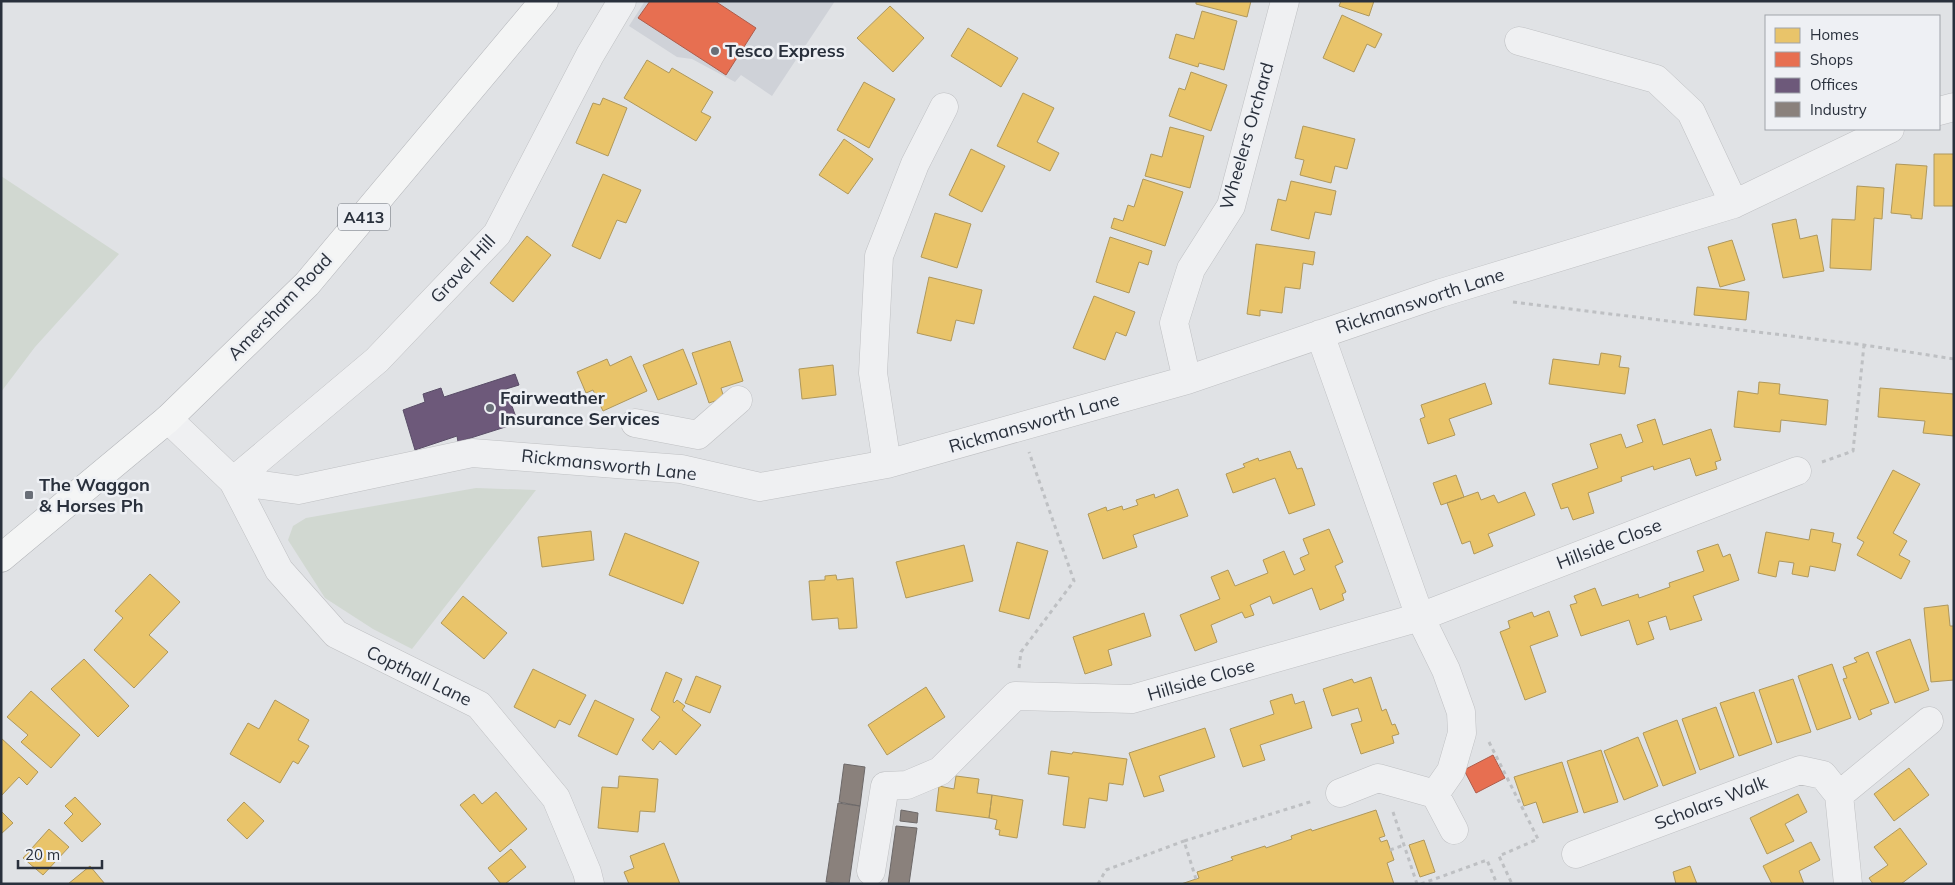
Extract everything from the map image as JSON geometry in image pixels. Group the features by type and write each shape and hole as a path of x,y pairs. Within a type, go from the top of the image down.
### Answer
{"highway":[{"name":"Amersham Road","path":"1,558 168,418 307,284 544,1"}],"street":[{"name":"Gravel Hill","path":"233,481 377,360 497,234 590,55 622,1"},
{"name":"Wheelers Orchard","path":"1187,380 1174,323 1191,269 1231,206 1284,1"},
{"path":"1519,41 1656,79 1690,112 1734,204"},
{"path":"886,464 873,373 879,256 915,164 944,107"},
{"path":"1940,111 1954,107"},
{"name":"Rickmansworth Lane","path":"233,481 298,490 472,453 681,469 760,487 886,464 1187,380 1441,293 1734,204 1888,130"},
{"path":"1320,334 1420,617 1446,670 1461,712 1462,733 1451,771 1435,794"},
{"path":"635,423 698,435 738,400"},
{"path":"168,418 233,481"},
{"path":"681,469 691,434"},
{"name":"Hillside Close","path":"1015,696 1132,699 1420,617 1797,471"},
{"name":"Copthall Lane","path":"233,481 279,570 336,634 478,705 556,798 584,880"},
{"path":"871,871 885,786 907,785 940,771 1015,696"},
{"path":"1848,884 1839,795 1929,722"},
{"name":"Scholars Walk","path":"1576,854 1800,770 1823,775 1839,795"},
{"path":"1340,793 1378,778 1435,794 1454,830"}],"path":[{"path":"1510,302 1864,345 1954,359"},
{"path":"1797,471 1853,451 1864,345"},
{"path":"1015,696 1021,652 1074,581 1021,427"},
{"path":"1461,712 1480,720 1538,839 1499,856 1512,884"},
{"path":"1392,783 1389,799 1419,884 1487,860 1498,884"},
{"path":"1098,884 1106,870 1184,841 1340,793"},
{"path":"1184,841 1196,879"},
{"path":"1390,850 1404,845"}],"shaded area":[{"path":"645,1 835,1 772,96 741,75 735,82 692,59 677,57 629,26"},
{"path":"1,176 119,254 35,347 1,392"},
{"path":"476,488 536,490 412,649 373,629 325,598 288,540 293,526 306,518"}],"building: Homes":[{"path":"1196,1 1251,1 1247,17 1196,4"},
{"path":"1341,1 1374,1 1369,16 1339,6"},
{"path":"890,6 924,38 893,72 857,38"},
{"path":"1202,11 1237,21 1224,70 1199,63 1198,67 1169,58 1176,34 1194,39"},
{"path":"1342,15 1382,34 1375,48 1367,44 1354,72 1323,58"},
{"path":"968,28 1018,58 1001,87 951,56"},
{"path":"647,60 669,73 672,68 713,92 701,112 711,117 696,141 624,98"},
{"path":"1191,72 1227,85 1211,131 1169,116 1179,88 1185,90"},
{"path":"864,82 895,99 869,148 837,130"},
{"path":"1023,93 1054,108 1037,142 1059,153 1050,171 997,146"},
{"path":"603,98 627,108 608,156 576,143 593,103 600,105"},
{"path":"1303,126 1355,139 1347,169 1335,166 1331,183 1300,175 1304,160 1295,158"},
{"path":"1170,127 1204,136 1190,188 1145,176 1151,154 1162,157"},
{"path":"844,139 873,159 848,194 819,175"},
{"path":"971,149 1005,166 982,212 949,195"},
{"path":"1934,154 1954,154 1954,206 1934,206"},
{"path":"1896,164 1927,166 1922,219 1911,218 1911,215 1891,213"},
{"path":"603,174 641,190 626,223 617,220 600,259 572,246"},
{"path":"1143,179 1183,192 1165,246 1111,228 1114,218 1123,221 1128,205 1134,207"},
{"path":"1291,181 1336,191 1331,215 1315,212 1309,239 1271,230 1278,199 1286,201"},
{"path":"1857,186 1884,188 1882,219 1874,218 1871,270 1830,268 1832,219 1855,220"},
{"path":"935,213 971,224 957,268 921,257"},
{"path":"1796,219 1800,239 1817,235 1824,271 1783,278 1772,224"},
{"path":"527,236 551,255 513,302 490,283"},
{"path":"1110,237 1152,251 1148,265 1139,262 1129,293 1096,282"},
{"path":"1732,240 1745,280 1720,287 1708,247"},
{"path":"1256,244 1315,252 1313,265 1303,263 1300,289 1285,287 1282,313 1260,310 1260,316 1247,314"},
{"path":"929,277 982,290 974,324 956,320 951,341 917,333"},
{"path":"1697,287 1749,292 1746,320 1694,315"},
{"path":"1094,296 1135,312 1126,336 1116,332 1105,360 1073,348"},
{"path":"730,341 743,381 721,388 724,398 709,403 692,353"},
{"path":"683,349 697,384 658,400 643,365"},
{"path":"1601,353 1621,356 1619,367 1629,368 1625,394 1549,384 1553,359 1599,365"},
{"path":"631,356 647,391 603,411 593,390 586,393 577,372 607,359 610,366"},
{"path":"833,365 836,395 802,399 799,369"},
{"path":"1759,382 1780,384 1779,394 1828,400 1826,425 1781,420 1780,432 1734,427 1738,391 1758,394"},
{"path":"1485,383 1492,404 1449,419 1455,435 1428,444 1420,419 1425,417 1421,405"},
{"path":"1880,388 1954,394 1954,436 1923,433 1925,421 1878,417"},
{"path":"1655,419 1663,445 1711,429 1721,460 1715,462 1717,469 1696,476 1690,458 1654,470 1653,466 1621,477 1622,481 1588,493 1594,513 1573,520 1568,507 1561,509 1552,484 1598,468 1590,444 1621,434 1626,448 1643,442 1637,425"},
{"path":"1290,451 1297,469 1302,468 1315,505 1289,514 1275,478 1233,493 1226,474 1245,467 1243,464 1258,458 1259,461"},
{"path":"1893,470 1920,484 1893,533 1907,541 1899,555 1910,561 1901,579 1857,555 1864,542 1857,538"},
{"path":"1456,475 1464,497 1441,505 1433,483"},
{"path":"1178,489 1188,516 1133,535 1137,547 1103,559 1088,514 1106,507 1107,511 1122,506 1123,510 1138,505 1136,500 1154,494 1155,498"},
{"path":"1478,492 1481,500 1494,495 1498,503 1525,492 1535,515 1488,534 1493,546 1474,554 1470,541 1462,544 1447,503"},
{"path":"1329,529 1343,562 1335,566 1346,592 1342,594 1344,600 1320,610 1312,588 1273,604 1270,596 1250,605 1254,615 1245,618 1242,612 1211,625 1217,642 1195,651 1180,615 1220,599 1211,577 1228,570 1235,586 1268,573 1263,560 1284,551 1294,575 1305,570 1300,558 1309,554 1303,539"},
{"path":"1811,529 1834,533 1832,542 1841,544 1835,571 1810,566 1808,577 1792,574 1794,563 1779,561 1776,577 1758,573 1766,532 1809,540"},
{"path":"591,531 594,560 542,567 538,537"},
{"path":"625,533 699,562 683,604 609,575"},
{"path":"1017,542 1048,551 1029,619 999,611"},
{"path":"1718,544 1723,557 1730,554 1739,580 1693,596 1702,620 1670,630 1666,616 1648,622 1654,639 1637,645 1629,620 1581,636 1570,605 1577,603 1574,596 1595,588 1602,606 1638,594 1639,598 1670,587 1669,583 1704,571 1697,551"},
{"path":"964,545 973,581 906,598 896,562"},
{"path":"150,574 180,602 149,635 168,652 134,688 94,650 123,618 115,611"},
{"path":"836,575 837,580 853,578 857,628 839,629 838,618 812,620 809,581 825,580 825,576"},
{"path":"463,596 507,633 484,659 441,623"},
{"path":"1948,605 1950,626 1954,626 1954,680 1931,682 1924,608"},
{"path":"1549,611 1558,636 1530,646 1546,692 1525,700 1500,632 1510,628 1508,621 1532,612 1534,617"},
{"path":"1144,613 1151,636 1108,650 1112,665 1085,674 1073,637"},
{"path":"1910,639 1929,690 1895,703 1876,652"},
{"path":"1868,652 1889,703 1870,710 1872,714 1859,720 1843,679 1847,678 1843,667 1857,662 1854,658"},
{"path":"84,659 129,706 98,737 51,689"},
{"path":"1832,664 1851,718 1817,730 1798,676"},
{"path":"533,669 586,695 570,725 559,720 555,728 514,707"},
{"path":"666,672 682,679 673,701 674,703 677,700 685,706 682,710 701,725 676,755 660,741 653,750 642,740 660,717 651,710"},
{"path":"696,676 721,686 710,713 685,703"},
{"path":"1371,677 1382,711 1386,709 1392,725 1395,724 1399,734 1392,736 1394,743 1361,754 1351,724 1362,721 1358,708 1332,716 1323,689 1352,679 1354,683"},
{"path":"1793,679 1811,732 1777,743 1759,690"},
{"path":"926,687 945,717 887,755 868,725"},
{"path":"31,691 80,735 51,768 21,742 28,735 7,717"},
{"path":"1754,692 1772,744 1739,756 1720,703"},
{"path":"1292,694 1295,704 1304,701 1312,728 1260,745 1265,760 1243,767 1230,729 1274,714 1270,701"},
{"path":"275,700 309,720 298,740 309,746 298,764 293,761 280,783 230,754 248,723 259,729"},
{"path":"595,700 634,719 617,755 578,736"},
{"path":"1716,707 1734,757 1700,770 1682,719"},
{"path":"1677,720 1696,773 1663,786 1643,733"},
{"path":"1205,728 1215,757 1159,776 1164,791 1144,797 1129,753"},
{"path":"1638,737 1658,786 1624,800 1604,751"},
{"path":"1,738 38,772 27,785 19,777 1,796"},
{"path":"1601,750 1618,802 1584,813 1567,761"},
{"path":"1051,751 1127,759 1123,785 1109,783 1107,801 1089,798 1085,828 1063,825 1069,777 1048,774"},
{"path":"1562,762 1578,812 1543,823 1536,802 1524,806 1514,777"},
{"path":"1909,768 1929,795 1894,821 1874,794"},
{"path":"619,776 658,779 655,812 640,811 638,832 598,828 602,787 618,788"},
{"path":"956,776 979,779 977,793 992,795 989,818 936,811 939,786 954,789"},
{"path":"496,792 527,829 500,852 460,805 474,794 482,804"},
{"path":"1798,794 1807,812 1785,824 1794,841 1767,854 1750,818"},
{"path":"992,795 1023,800 1017,838 999,835 1000,830 995,829 997,820 989,818"},
{"path":"75,797 101,824 82,842 64,823 73,814 65,806"},
{"path":"244,802 264,821 247,839 227,820"},
{"path":"1376,810 1385,836 1379,838 1381,842 1387,840 1394,860 1387,863 1394,884 1181,884 1199,878 1197,872 1233,860 1231,857 1265,846 1266,848 1292,839 1291,836 1311,829 1312,831"},
{"path":"1,811 13,823 1,834"},
{"path":"1900,828 1927,864 1901,884 1873,884 1869,878 1888,865 1874,847"},
{"path":"49,829 69,847 43,875 23,858"},
{"path":"1424,840 1435,872 1420,877 1409,845"},
{"path":"1811,842 1820,860 1799,871 1804,884 1772,884 1763,866"},
{"path":"664,843 680,884 629,884 624,872 634,868 630,856"},
{"path":"511,849 526,867 505,884 501,884 488,868"},
{"path":"90,866 105,884 68,884"},
{"path":"1690,866 1697,884 1676,884 1673,872"}],"building: Shops":[{"name":"Tesco Express","path":"650,1 715,1 756,28 726,75 638,18"},
{"path":"1493,755 1505,778 1476,793 1464,770"}],"building: Offices":[{"path":"515,374 519,385 506,389 518,423 458,442 457,436 415,450 403,410 425,402 423,394 441,388 444,397"}],"building: Industry":[{"path":"844,764 865,767 860,806 839,802"},
{"path":"838,803 860,806 849,884 826,882"},
{"path":"901,810 918,813 917,823 900,821"},
{"path":"896,826 917,828 909,884 888,884"}],"place":[{"name":"Tesco Express","path":"715,51"},
{"name":"Fairweather Insurance Services","path":"490,408"},
{"name":"The Waggon & Horses Ph","path":"29,495"}]}
